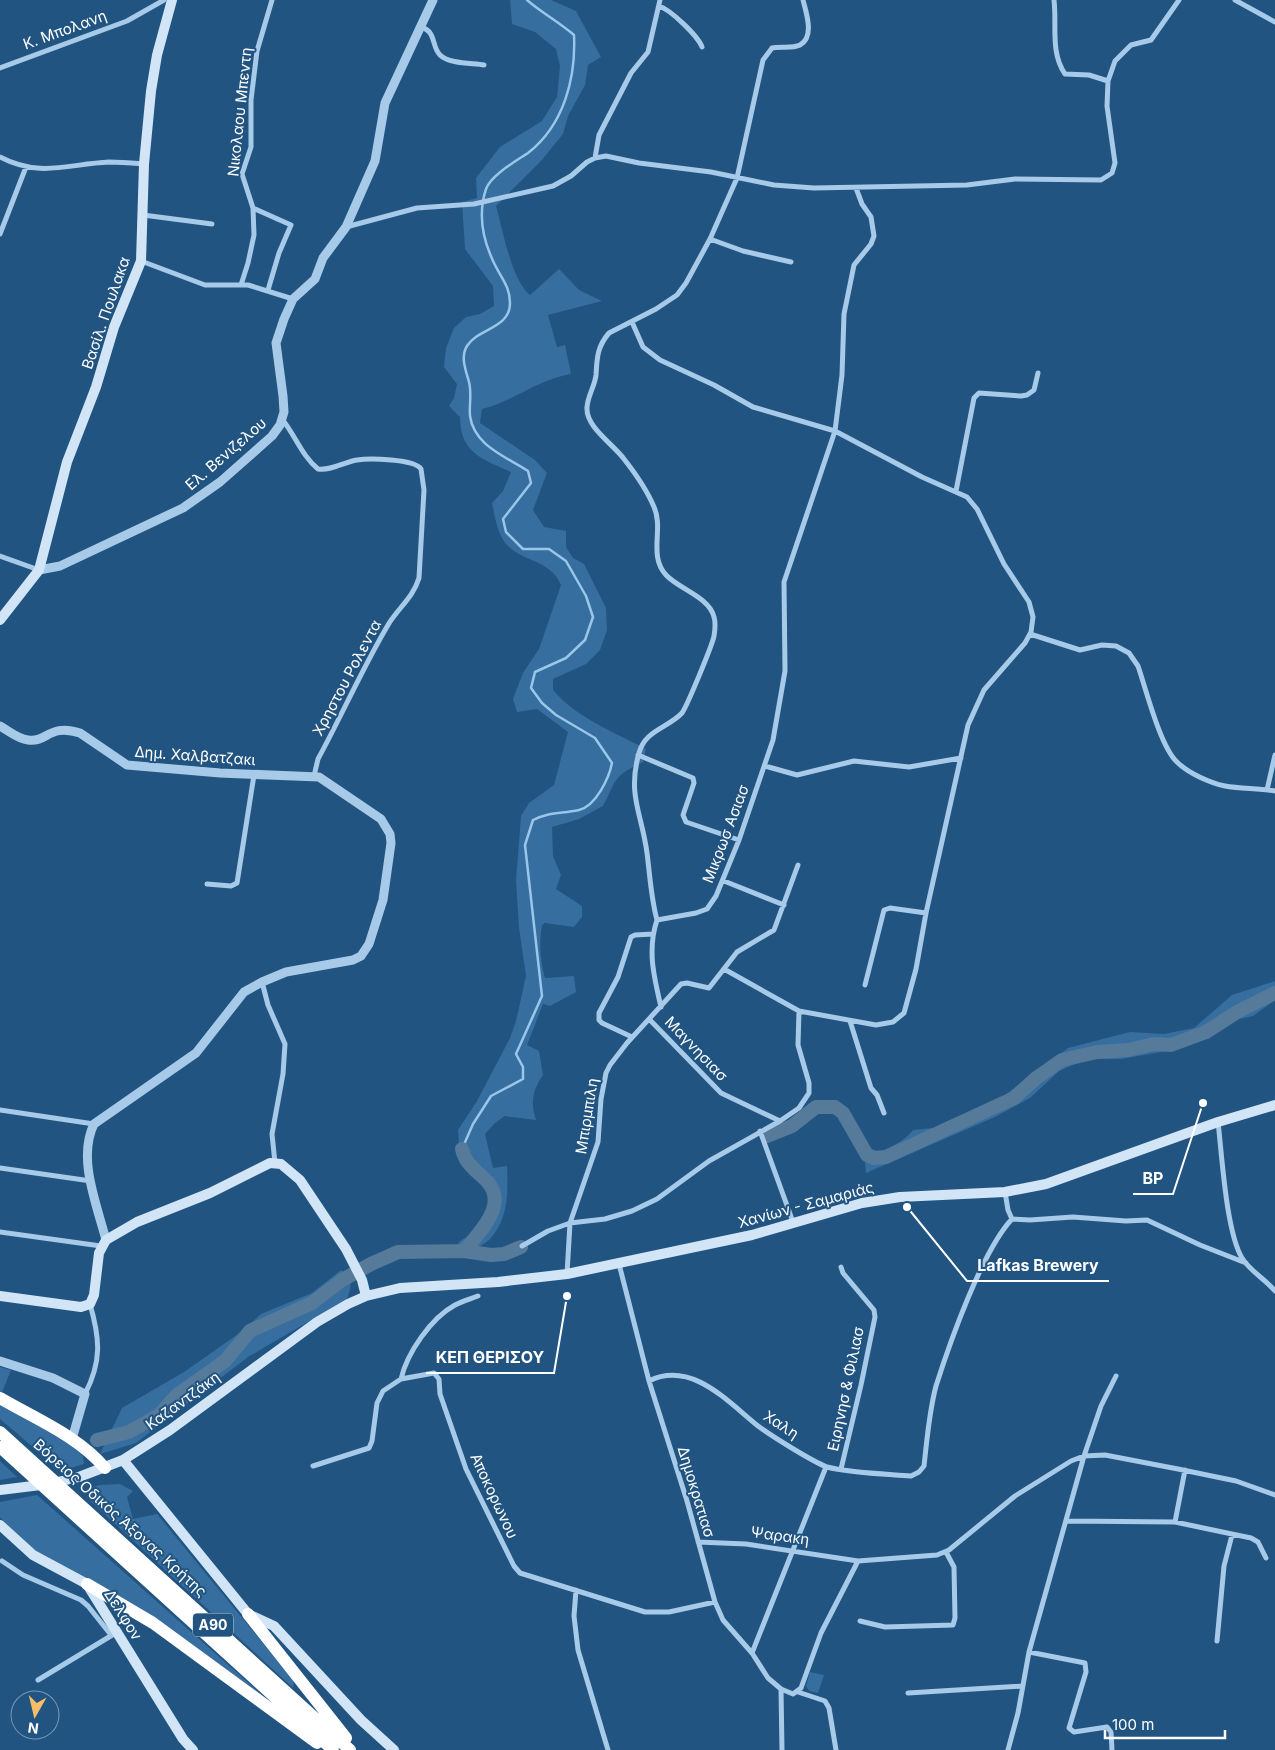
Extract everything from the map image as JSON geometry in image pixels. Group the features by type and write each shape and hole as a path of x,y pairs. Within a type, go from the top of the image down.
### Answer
{"highway":[{"path":"0,1398 72,1439 95,1456 106,1468"},
{"name":"Βόρειος Οδικός Άξονας Κρήτης","path":"0,1432 17,1455 350,1750"},
{"name":"Βόρειος Οδικός Άξονας Κρήτης","path":"0,1447 17,1455"},
{"name":"Βόρειος Οδικός Άξονας Κρήτης","path":"72,1504 333,1750"},
{"path":"86,1584 153,1623 311,1740 328,1750"},
{"path":"248,1614 356,1750"}],"main road":[{"name":"Βασίλ. Πουλακα","path":"39,570 67,462 96,387 114,327 141,261 144,164 156,55 172,0"},
{"path":"0,620 39,570"},
{"name":"Χανίων - Σαμαριάς","path":"366,1296 400,1288 498,1282 567,1274 752,1235 862,1203 900,1197 1005,1192 1046,1184 1218,1122 1275,1105"},
{"path":"0,1296 81,1307 90,1304 94,1295 104,1243 137,1222 210,1192 262,1165 282,1164 300,1180 346,1249 362,1280 366,1296"},
{"name":"Καζαντζάκη","path":"0,1490 49,1484 106,1468 123,1460 170,1430 317,1322 366,1296"},
{"path":"123,1460 248,1614 274,1626 356,1715 394,1750"},
{"name":"Δελφον","path":"0,1525 33,1555 86,1584 114,1634 183,1739 193,1750"}],"street":[{"name":"Κ. Μπολανη","path":"0,68 127,21 164,0"},
{"name":"Νικολαου Μπεντη","path":"241,285 254,241 253,208 242,174 252,147 251,100 257,51 272,0"},
{"name":"Ελ. Βενιζελου","path":"39,570 60,566 184,508 220,482 272,436 282,419 283,396 276,343 284,319 293,299 315,279 322,258 346,227 375,161 385,103 433,0"},
{"path":"660,1007 653,968 653,934 657,920 644,835 634,800 638,755 641,745 648,737 676,718 687,705 714,637 715,626 711,610 693,594 667,576 660,566 656,555 657,515 654,505 624,458 590,421 587,407 596,375 598,349 609,333 632,322 677,295 686,283 710,239 737,178 763,60 772,48 800,45 807,38 808,28 803,0"},
{"path":"1054,0 1054,42 1060,65 1065,74 1089,75 1108,82"},
{"path":"346,227 417,208 474,204 554,186 595,158 616,158 774,185 814,188 966,185 1015,179 1101,180 1112,173 1115,163 1109,126 1108,82 1114,61 1131,45 1151,40 1179,0"},
{"path":"1235,0 1275,22"},
{"path":"595,158 599,135 631,73 648,52 660,3"},
{"path":"660,3 696,37 702,47"},
{"path":"421,27 432,34 437,51 443,58 484,65"},
{"path":"0,157 26,167 53,169 110,162 144,164"},
{"path":"0,234 26,167"},
{"name":"Μικρωσ Ασιασ","path":"657,920 696,913 707,909 724,881 765,766 780,704 785,671 782,590 787,570 835,431 839,409 842,342 854,265 872,244 874,236 871,217 858,197 856,188"},
{"path":"253,208 291,225 279,253 268,290"},
{"path":"143,215 212,224"},
{"path":"710,239 743,251 790,262"},
{"path":"141,261 205,285 241,285 268,290 293,299"},
{"path":"632,322 643,346 660,360 714,385 753,407 835,431 922,477 967,497 973,504 1004,564 1029,602 1033,617 1030,634 1025,643 984,690 968,725 926,913 916,968 904,1013 893,1022 886,1024 850,1021 799,1011 724,969 737,952 772,933 798,865"},
{"path":"956,491 974,398 979,393 1027,395 1034,390 1038,373"},
{"name":"Χρηστου Ρολεντα","path":"282,419 290,428 304,454 318,469 326,469 357,460 414,462 421,469 424,490 419,578 416,589 389,623 370,657 318,759 314,776"},
{"path":"0,556 39,570"},
{"path":"1030,634 1080,650 1102,645 1123,648 1134,658 1138,666 1162,733 1177,762 1205,779 1226,786 1275,791"},
{"name":"Δημ. Χαλβατζακι","path":"0,726 21,738 33,741 56,730 71,730 80,733 127,765 254,775 314,776"},
{"path":"638,755 693,778 694,783 683,814 686,822 739,840"},
{"path":"1267,790 1275,755"},
{"path":"765,766 797,775 854,761 909,766 961,758"},
{"path":"207,884 233,886 237,883 254,775"},
{"path":"0,1232 104,1243 91,1181 88,1156 89,1135 94,1124 196,1053 244,992 286,972 353,960 361,956 369,944 383,900 391,843 386,824 325,780 314,776"},
{"path":"724,881 784,905"},
{"path":"866,985 884,910 890,908 926,913"},
{"path":"632,1037 602,1023 598,1017 618,977 631,937 653,934"},
{"name":"Μπιρμπιλη","path":"567,1274 570,1223 598,1142 601,1100 606,1073 610,1064 648,1019 682,984 687,983 709,988 724,969"},
{"path":"262,982 268,1005 285,1044 283,1074 272,1134 276,1164"},
{"path":"522,1246 548,1231 570,1223 605,1219 632,1211 657,1199 709,1160 760,1131 780,1122 799,1108 809,1093 809,1083 798,1045 799,1011"},
{"name":"Μαγνησιασ","path":"648,1019 720,1093 780,1122"},
{"path":"850,1021 871,1088 877,1094 884,1113"},
{"path":"0,1110 94,1124"},
{"path":"1218,1122 1232,1227 1241,1256 1275,1291"},
{"path":"760,1131 793,1222"},
{"path":"0,1168 91,1181"},
{"path":"1005,1192 1008,1210 1012,1219 1030,1220 1073,1217 1126,1221 1147,1220 1200,1246 1246,1263"},
{"name":"Χαλη","path":"649,1381 660,1375 676,1375 708,1385 760,1427 826,1466 911,1476 919,1472 924,1466 936,1387 964,1312 991,1248 1012,1219"},
{"name":"Δημοκρατιασ","path":"619,1264 649,1381 715,1602 723,1620 752,1652 768,1678 781,1689"},
{"name":"Ειρηνησ & Φιλιασ","path":"841,1267 843,1273 874,1310 875,1317 862,1385 841,1469"},
{"path":"401,1379 413,1347 434,1323 455,1305 478,1296"},
{"path":"72,1439 96,1364 99,1348 98,1331 90,1304"},
{"path":"0,1361 53,1378 85,1394"},
{"name":"Αποκορωνου","path":"313,1466 369,1448 380,1396 384,1391 401,1379 426,1373 437,1375 440,1394 466,1469 514,1566 520,1573 645,1612 669,1612 715,1602"},
{"path":"1008,1750 1029,1652 1084,1456 1100,1406 1116,1376"},
{"path":"860,1621 886,1627 953,1625 955,1618 954,1567 946,1552 1015,1496 1071,1461 1084,1456 1104,1455 1185,1470 1236,1481 1275,1495"},
{"name":"Ειρηνησ & Φιλιασ","path":"752,1652 826,1466"},
{"path":"1175,1522 1185,1470"},
{"path":"1066,1521 1175,1522 1258,1542 1266,1558"},
{"path":"1217,1641 1224,1566 1232,1535"},
{"name":"Ψαρακη","path":"698,1542 746,1544 858,1561 919,1557 946,1552"},
{"path":"2,1561 23,1575 81,1600 114,1634 38,1680"},
{"path":"798,1691 821,1633 858,1561"},
{"path":"576,1590 574,1616 578,1650 608,1750"},
{"path":"1029,1652 1085,1662 1086,1672 1069,1728 1074,1732 1107,1727 1111,1732 1112,1750"},
{"path":"908,1693 1023,1686"},
{"path":"781,1689 788,1694 798,1691 825,1702 829,1708 836,1750"},
{"path":"781,1689 782,1750"}],"shaded area":[{"path":"510,0 551,0 576,11 601,57 588,65 585,85 568,116 563,134 541,161 496,206 508,253 523,288 530,295 559,269 579,290 602,301 548,315 557,347 565,345 571,374 548,380 505,401 482,409 480,423 535,460 547,473 533,510 544,527 566,531 566,547 573,558 584,564 606,608 607,630 600,650 586,664 553,679 553,690 573,709 646,749 643,762 626,771 617,779 603,806 579,819 552,827 553,856 561,875 556,889 582,906 582,917 574,927 545,923 542,925 540,945 542,965 545,978 574,976 576,992 550,1006 543,1004 527,1045 539,1051 543,1075 537,1086 533,1102 536,1120 505,1116 485,1134 493,1168 507,1166 506,1205 496,1232 489,1240 467,1256 451,1254 460,1241 473,1233 480,1224 489,1204 487,1193 460,1159 458,1130 477,1101 510,1038 516,1021 526,976 519,928 516,881 521,816 529,803 554,785 568,732 537,709 517,712 513,699 523,673 539,649 561,585 550,570 520,555 506,544 500,535 492,503 503,491 511,472 482,458 468,447 461,429 460,417 449,406 454,398 457,384 444,367 446,348 454,328 466,317 480,314 494,306 493,286 465,249 462,202 477,198 476,178 500,147 542,121 557,97 560,66 556,49 535,32 512,24"},
{"path":"1275,981 1275,1000 1253,1016 1230,1021 1209,1038 1178,1049 1121,1059 1086,1059 1059,1071 1030,1098 995,1117 866,1173 865,1162 852,1132 859,1132 867,1147 879,1152 898,1143 913,1130 934,1128 1001,1098 1068,1048 1130,1032 1164,1034 1194,1028 1232,995"},
{"path":"341,1270 348,1277 350,1283 347,1299 248,1357 136,1443 100,1454 122,1408 184,1372 241,1332 261,1314 312,1293"},
{"path":"0,1367 11,1370 1,1395 0,1395"},
{"path":"0,1404 70,1444 83,1456 84,1464 61,1471 0,1419"},
{"path":"0,1461 17,1477 0,1480"},
{"path":"120,1484 133,1491 127,1497 133,1519 157,1514 294,1681 293,1688 87,1498 90,1488 100,1485"},
{"path":"37,1495 261,1694 259,1698 40,1555 12,1531 0,1517 0,1502"},
{"path":"810,1672 824,1675 818,1693 809,1691 806,1686"}],"waterway":[{"path":"462,1149 473,1124 491,1096 523,1079 523,1067 516,1054 542,996 525,845 533,820 545,815 579,810 591,803 601,791 612,763 595,738 556,715 542,703 531,688 535,672 566,658 585,640 593,617 586,596 566,561 549,549 523,549 506,532 503,519 531,483 528,471 493,450 478,435 470,416 469,382 464,364 465,350 472,340 499,323 509,312 510,297 487,247 483,228 482,209 486,189 498,174 528,153 551,129 565,100 573,68 574,35 527,0"},
{"path":"767,1136 792,1126 816,1107 835,1107 843,1113 867,1155 874,1158 886,1157 1014,1098 1035,1079 1062,1060 1097,1052 1128,1050 1154,1044 1171,1045 1206,1032 1237,1012 1275,993"},
{"path":"462,1149 469,1164 490,1185 495,1203 488,1221 464,1251"},
{"path":"97,1440 129,1432 159,1415 177,1395 225,1361 250,1331 312,1303 342,1280 371,1264 398,1252 464,1251 491,1255 504,1254 521,1247"}],"place":[{"name":"BP","path":"1203,1103"},
{"name":"Lafkas Brewery","path":"907,1207"},
{"name":"ΚΕΠ ΘΕΡΙΣΟΥ","path":"567,1296"}]}
